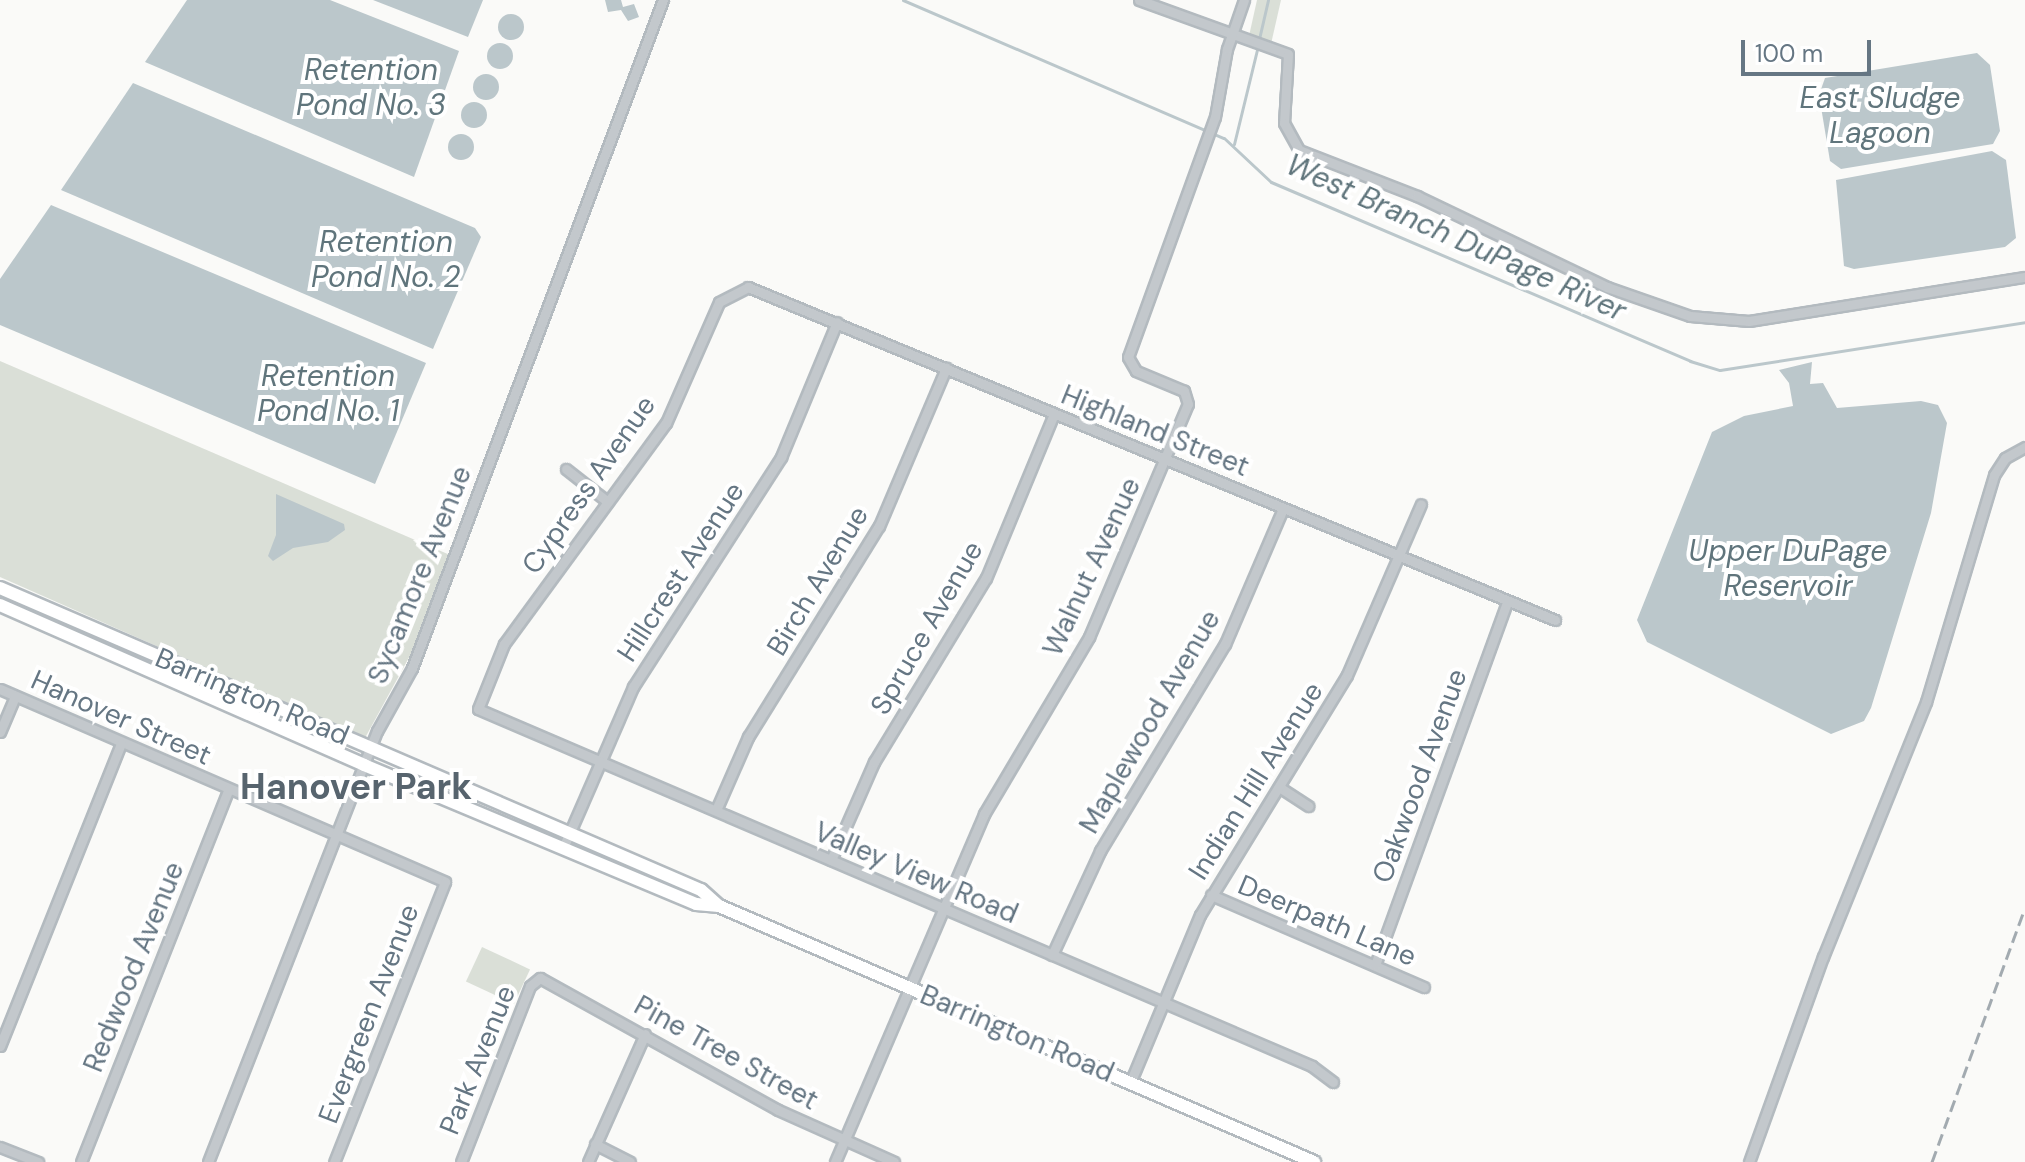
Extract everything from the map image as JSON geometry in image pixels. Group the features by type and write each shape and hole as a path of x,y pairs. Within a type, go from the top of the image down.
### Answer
{"main road":[{"name":"Barrington Road","path":"0,588 701,890 719,906"},
{"name":"Barrington Road","path":"0,605 364,765 696,904 719,906 1314,1162"}],"street":[{"name":"Sycamore Avenue","path":"208,1162 371,748 412,668 663,0"},
{"path":"1139,0 1288,54 1284,123 1299,150 1417,196 1607,287 1690,316 1749,321 2025,277"},
{"name":"Walnut Avenue","path":"835,1162 984,814 1089,637 1188,404 1187,394 1136,371 1128,357 1215,117 1232,35 1244,0"},
{"name":"Highland Street","path":"737,289 766,292 1555,620"},
{"name":"Cypress Avenue","path":"478,709 509,635 666,423 719,302 737,289"},
{"name":"Hillcrest Avenue","path":"563,848 633,687 781,457 837,322"},
{"name":"Birch Avenue","path":"716,810 748,737 879,526 946,368"},
{"name":"Spruce Avenue","path":"831,860 874,762 986,578 1054,414"},
{"path":"1749,1162 1823,957 1926,702 1994,475 2005,458 2025,447"},
{"path":"566,469 608,502"},
{"name":"Indian Hill Avenue","path":"1130,1083 1211,895 1354,663 1421,504"},
{"name":"Maplewood Avenue","path":"1052,955 1100,851 1225,644 1283,509"},
{"name":"Oakwood Avenue","path":"1375,965 1507,602"},
{"name":"Hanover Street","path":"0,689 445,882"},
{"path":"0,732 15,696"},
{"name":"Valley View Road","path":"478,709 1312,1066 1333,1082"},
{"path":"0,1046 121,743"},
{"path":"1279,787 1308,806"},
{"name":"Redwood Avenue","path":"81,1162 229,789"},
{"name":"Evergreen Avenue","path":"334,1162 445,882"},
{"name":"Deerpath Lane","path":"1211,895 1424,987"},
{"name":"Pine Tree Street","path":"540,978 778,1110 894,1162"},
{"name":"Park Avenue","path":"461,1162 528,990 540,978"},
{"path":"588,1162 645,1034"},
{"path":"595,1144 630,1162"},
{"path":"0,1147 38,1162"}],"shaded area":[{"path":"1257,0 1281,0 1271,44 1249,36"},
{"path":"0,361 450,555 418,641 365,738 0,577"},
{"path":"482,947 530,969 514,1004 466,981"}],"water":[{"name":"Retention Pond No. 3","path":"187,0 330,0 459,51 414,177 145,62"},
{"path":"373,0 483,0 468,37"},
{"path":"605,0 621,0 623,7 634,4 639,17 628,21 621,10 608,12"},
{"path":"511,14 520,18 524,27 520,36 511,40 502,36 498,27 502,18"},
{"path":"500,43 509,47 513,56 509,65 500,69 491,65 487,56 491,47"},
{"name":"East Sludge Lagoon","path":"1977,53 1990,65 2000,131 1993,144 1841,169 1830,161 1819,95 1825,78"},
{"path":"486,74 495,78 499,87 495,96 486,100 477,96 473,87 477,78"},
{"name":"Retention Pond No. 2","path":"133,83 475,228 481,237 433,349 61,190"},
{"path":"474,102 483,106 487,115 483,124 474,128 465,124 461,115 465,106"},
{"path":"461,134 470,138 474,147 470,156 461,160 452,156 448,147 452,138"},
{"path":"1992,151 2006,160 2016,238 2005,247 1854,269 1844,266 1836,180"},
{"name":"Retention Pond No. 1","path":"51,205 426,363 375,484 0,325 0,279"},
{"name":"Upper DuPage Reservoir","path":"1812,362 1810,384 1823,383 1837,408 1921,401 1938,405 1947,423 1931,513 1871,708 1864,721 1831,734 1647,642 1637,620 1712,432 1744,416 1793,406 1789,383 1779,370"},
{"path":"276,494 344,524 345,530 328,542 293,548 273,561 268,556 276,535"}],"waterway":[{"name":"West Branch DuPage River","path":"903,0 1224,138 1271,182 1690,361 1720,370 2025,322"},
{"path":"1259,39 1268,0"},
{"path":"1234,144 1257,50"}],"railway":[{"path":"1932,1162 2025,908"}],"district":[{"name":"Hanover Park","path":"356,787"}]}
